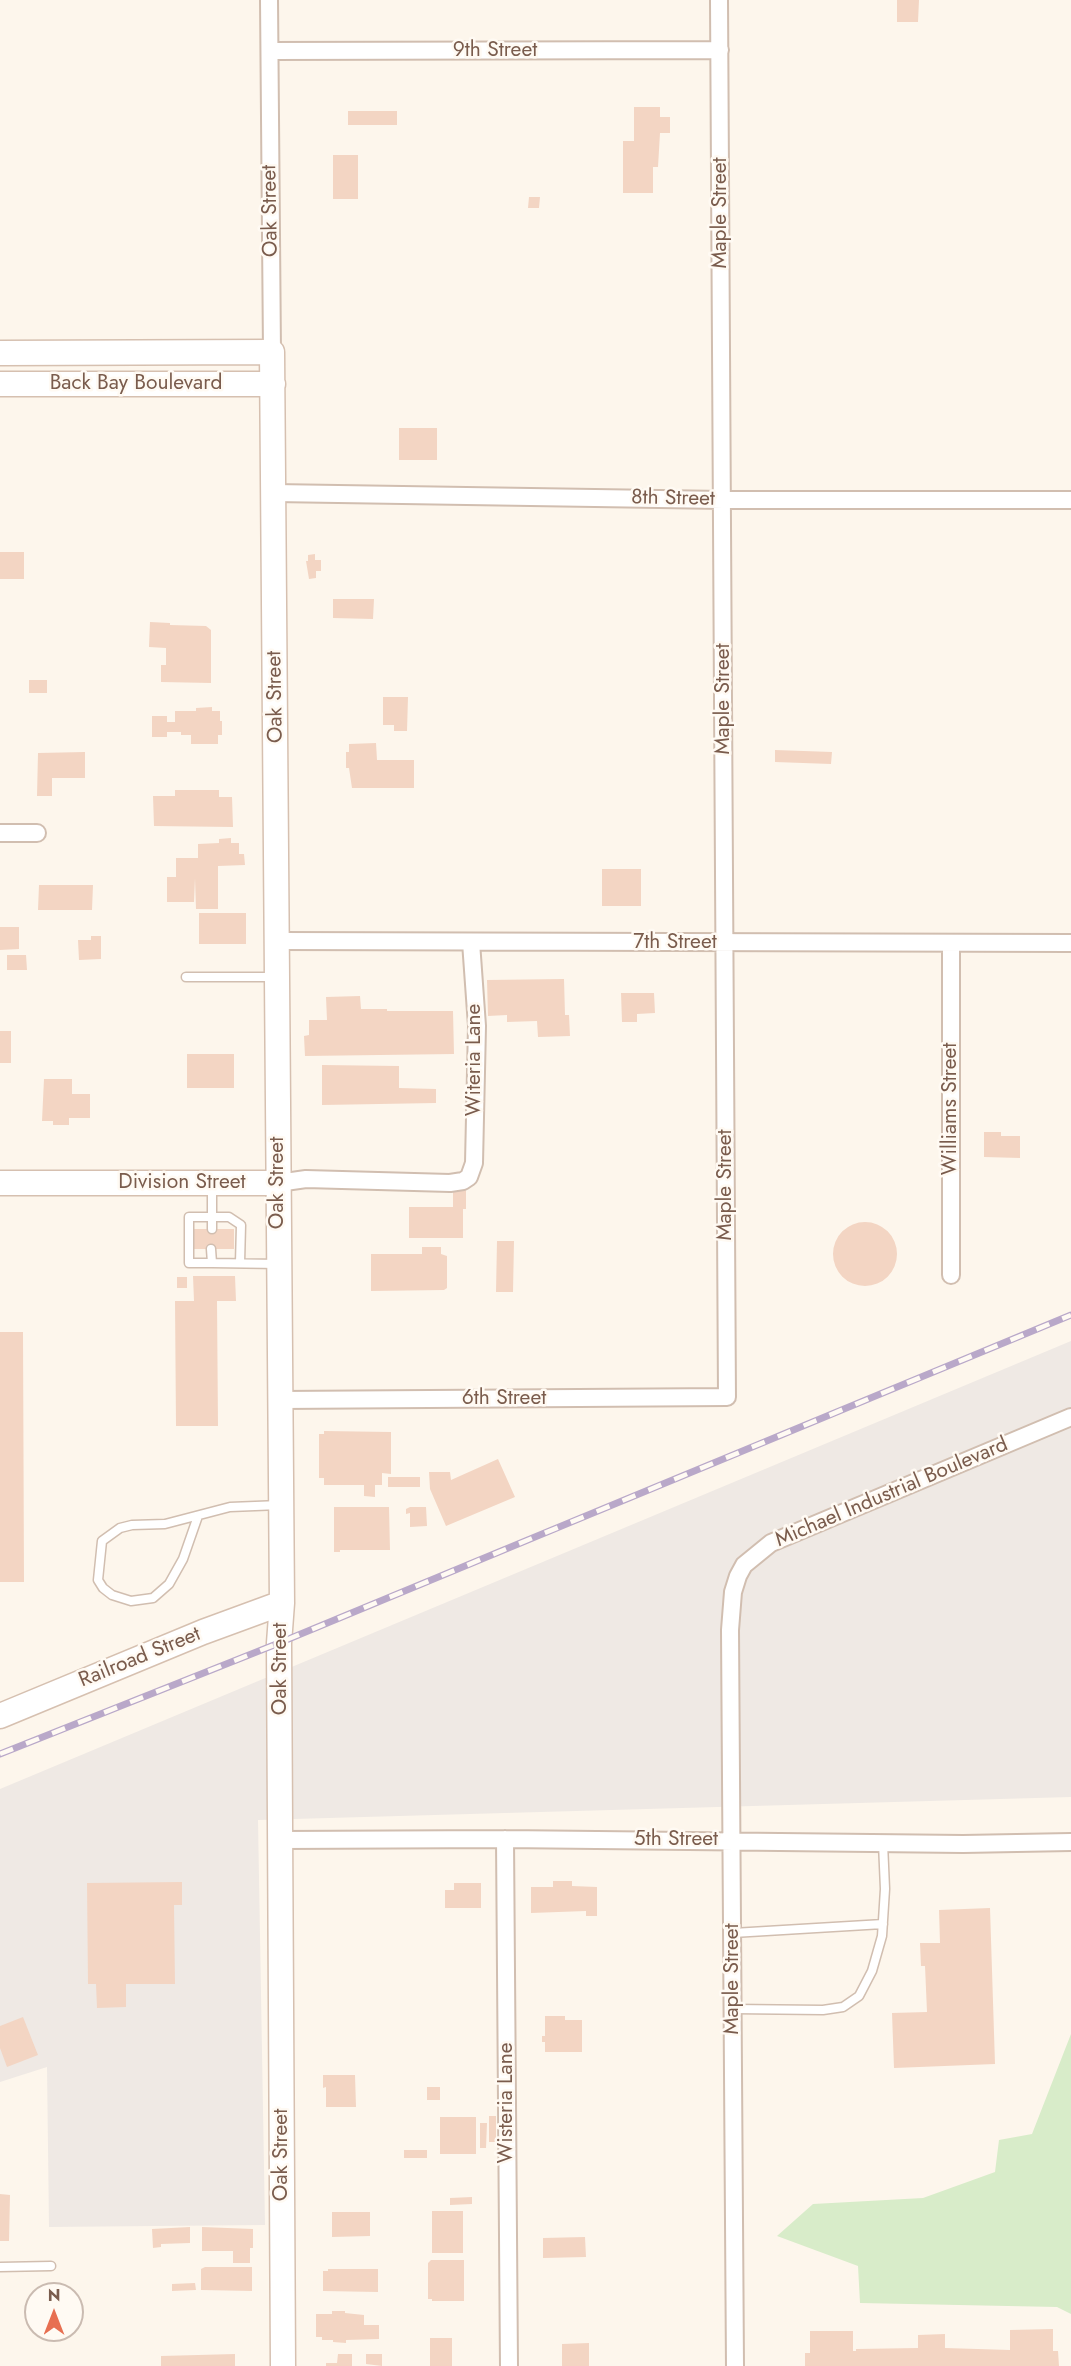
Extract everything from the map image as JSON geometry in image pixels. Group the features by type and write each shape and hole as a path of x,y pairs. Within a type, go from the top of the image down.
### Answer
{"main road":[{"name":"Back Bay Boulevard","path":"0,353 272,352"},
{"name":"Oak Street","path":"272,352 282,1603 279,1643 283,2366"},
{"name":"Back Bay Boulevard","path":"0,384 273,384"},
{"name":"Division Street","path":"0,1183 278,1183"},
{"name":"Railroad Street","path":"0,1716 203,1632 282,1603"}],"street":[{"name":"Oak Street","path":"270,0 272,352"},
{"name":"Maple Street","path":"719,0 727,1397"},
{"name":"9th Street","path":"270,51 720,50"},
{"name":"8th Street","path":"274,493 723,500 1071,500"},
{"path":"0,833 37,833"},
{"name":"7th Street","path":"278,941 1071,943"},
{"name":"Witeria Lane","path":"469,1177 474,1163 477,1026 471,942"},
{"name":"Williams Street","path":"951,943 951,1275"},
{"name":"Division Street","path":"278,1183 306,1179 450,1183 463,1181 469,1177"},
{"name":"6th Street","path":"280,1400 727,1397"},
{"name":"Michael Industrial Boulevard","path":"733,1592 744,1566 771,1543 1071,1417"},
{"name":"Maple Street","path":"733,1592 730,1630 735,2366"},
{"name":"Wisteria Lane","path":"505,1839 509,2366"},
{"name":"5th Street","path":"281,1840 1071,1842"}],"lane":[{"path":"186,977 278,977"},
{"path":"212,1183 212,1229"},
{"path":"240,1263 241,1224 229,1217 189,1217 189,1263 279,1264"},
{"path":"212,1249 212,1263"},
{"path":"198,1516 183,1558 169,1584 153,1598 131,1600 112,1595 103,1588 98,1580 98,1568 102,1541 110,1533 132,1525 165,1524 230,1507 281,1505"},
{"path":"733,2009 822,2010 843,2007 859,1996 872,1971 882,1936 885,1889 882,1842"},
{"path":"733,1933 883,1924"},
{"path":"0,2266 51,2266"}],"shaded area":[{"path":"1071,1341 1071,1797 258,1820 265,2225 49,2227 47,2067 0,2082 0,1789"}],"green space":[{"path":"1071,2034 1071,2314 1057,2307 860,2303 858,2266 777,2236 813,2204 923,2198 995,2172 999,2140 1032,2134"}],"building":[{"path":"897,0 919,0 918,22 897,22"},
{"path":"634,107 660,107 660,117 670,117 670,133 660,133 658,167 653,167 653,193 623,193 623,141 634,141"},
{"path":"348,111 397,111 397,125 348,125"},
{"path":"333,155 358,155 358,199 333,199"},
{"path":"529,197 540,197 539,208 528,208"},
{"path":"399,428 437,428 437,460 399,460"},
{"path":"0,552 24,552 24,579 0,579"},
{"path":"315,554 315,560 321,560 321,571 316,571 316,578 309,579 306,561 308,561 308,555"},
{"path":"333,599 374,599 373,619 333,618"},
{"path":"150,622 206,626 211,630 211,683 161,682 161,665 166,665 166,648 149,647"},
{"path":"29,680 47,680 47,693 29,693"},
{"path":"383,697 408,697 407,731 394,731 394,725 383,725"},
{"path":"212,707 212,711 220,711 220,721 222,721 222,735 218,735 218,744 191,744 191,735 181,735 181,732 167,732 167,737 152,737 152,716 167,716 167,722 175,722 175,711 196,711 196,708"},
{"path":"376,743 377,760 414,760 414,788 352,788 349,768 346,768 346,752 349,752 349,744"},
{"path":"775,750 832,752 831,764 775,762"},
{"path":"85,752 85,778 52,778 52,796 37,796 38,753"},
{"path":"175,790 219,790 219,797 232,797 233,827 154,826 153,796 175,796"},
{"path":"231,838 231,843 239,843 239,854 244,854 245,865 218,866 218,909 196,909 195,878 194,902 167,902 167,877 176,877 176,858 198,858 198,844 219,843 219,839"},
{"path":"602,869 641,869 641,906 602,906"},
{"path":"39,885 93,885 92,910 38,910"},
{"path":"199,913 246,913 246,944 199,944"},
{"path":"0,927 19,927 19,949 0,950"},
{"path":"91,936 101,936 101,959 79,960 78,940 91,940"},
{"path":"7,955 26,955 27,970 7,970"},
{"path":"564,979 565,1015 569,1015 570,1036 538,1037 537,1021 507,1022 507,1015 488,1016 487,980"},
{"path":"621,993 654,993 655,1013 637,1014 637,1022 622,1022"},
{"path":"360,996 361,1009 453,1011 454,1054 305,1056 304,1036 309,1035 309,1020 327,1020 326,997"},
{"path":"0,1031 11,1031 11,1063 0,1063"},
{"path":"187,1054 234,1054 234,1088 187,1088"},
{"path":"322,1065 399,1066 399,1088 436,1089 436,1103 322,1105"},
{"path":"44,1079 72,1079 72,1094 90,1094 90,1118 69,1118 69,1125 53,1125 53,1121 42,1121"},
{"path":"984,1132 1001,1132 1001,1136 1020,1136 1020,1158 984,1157"},
{"path":"453,1189 466,1189 463,1238 409,1238 409,1207 453,1207"},
{"path":"865,1222 888,1231 897,1254 888,1277 865,1286 842,1277 833,1254 842,1231"},
{"path":"191,1229 234,1229 234,1249 191,1249"},
{"path":"497,1241 514,1241 513,1292 496,1292"},
{"path":"422,1247 441,1247 441,1254 447,1256 447,1288 444,1290 371,1291 371,1254 422,1254"},
{"path":"193,1276 235,1276 236,1301 217,1301 218,1426 176,1426 175,1301 194,1301"},
{"path":"177,1277 187,1277 187,1288 177,1288"},
{"path":"0,1332 23,1332 24,1582 0,1582"},
{"path":"324,1431 391,1432 391,1474 382,1473 382,1485 375,1485 375,1497 364,1496 364,1485 324,1485 324,1478 319,1478 319,1434 324,1434"},
{"path":"498,1459 515,1497 446,1526 430,1489 429,1472 450,1472 451,1480"},
{"path":"388,1477 420,1477 420,1487 388,1487"},
{"path":"334,1507 389,1507 390,1550 334,1552"},
{"path":"426,1507 427,1526 410,1527 410,1513 406,1514 406,1509"},
{"path":"553,1881 572,1881 572,1886 597,1887 597,1916 586,1916 586,1911 531,1913 531,1887 553,1887"},
{"path":"182,1882 182,1905 174,1905 175,1984 126,1984 126,2007 97,2008 96,1984 88,1984 87,1883"},
{"path":"454,1883 481,1883 481,1908 445,1908 445,1890 454,1890"},
{"path":"990,1908 995,2064 894,2068 892,2013 927,2012 925,1966 921,1966 920,1943 940,1943 939,1910"},
{"path":"545,2016 565,2016 565,2020 582,2020 582,2052 545,2052 545,2042 542,2042 542,2036 545,2036"},
{"path":"23,2017 38,2055 7,2067 0,2048 0,2026"},
{"path":"323,2075 355,2075 356,2107 326,2107 326,2087 323,2088"},
{"path":"427,2087 440,2087 440,2100 427,2100"},
{"path":"489,2116 496,2116 496,2142 489,2142"},
{"path":"440,2117 476,2117 476,2154 440,2154"},
{"path":"480,2123 487,2123 486,2148 480,2148"},
{"path":"404,2150 427,2150 427,2158 404,2158"},
{"path":"0,2194 10,2195 9,2241 0,2241"},
{"path":"472,2197 472,2204 450,2205 450,2198"},
{"path":"432,2211 463,2211 463,2253 432,2253"},
{"path":"332,2212 370,2212 370,2236 332,2237"},
{"path":"190,2227 190,2243 161,2244 161,2247 153,2248 152,2229"},
{"path":"202,2227 253,2229 250,2263 233,2263 233,2251 202,2251"},
{"path":"585,2237 586,2257 543,2258 543,2238"},
{"path":"431,2260 464,2260 464,2301 428,2299 428,2263"},
{"path":"205,2267 252,2267 252,2291 201,2290 201,2269"},
{"path":"328,2269 378,2269 378,2292 323,2291 323,2271 328,2271"},
{"path":"195,2283 196,2290 172,2291 172,2284"},
{"path":"332,2311 364,2315 364,2325 379,2325 379,2339 346,2340 346,2343 316,2337 316,2314 332,2314"},
{"path":"1053,2329 1053,2351 1058,2351 1059,2366 805,2366 805,2353 810,2353 810,2331 853,2331 853,2351 856,2349 918,2348 918,2335 945,2334 945,2348 1010,2350 1010,2330"},
{"path":"430,2338 452,2338 452,2366 430,2366"},
{"path":"589,2343 589,2366 562,2366 562,2344"},
{"path":"235,2354 235,2366 161,2366 161,2356"},
{"path":"338,2354 352,2354 352,2366 326,2366 326,2363 337,2363"},
{"path":"366,2354 382,2354 382,2366 366,2364"}],"railway":[{"path":"0,1754 279,1643 1071,1315"}]}
